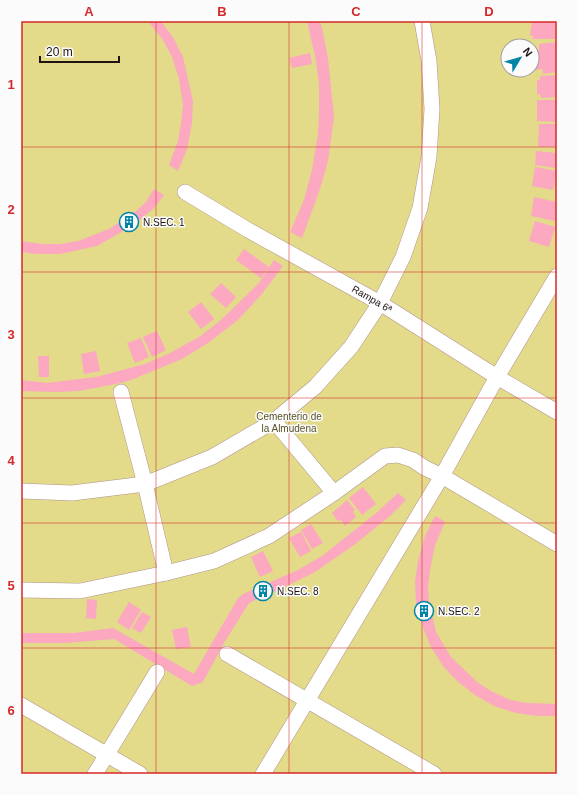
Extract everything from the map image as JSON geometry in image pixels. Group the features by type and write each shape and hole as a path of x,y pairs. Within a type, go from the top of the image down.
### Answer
{"lane":[{"path":"21,491 72,493 145,484 212,457 274,421 315,387 351,347 380,303 406,250 420,208 430,157 432,109 429,61 422,21"},
{"name":"Rampa 6ª","path":"185,192 248,230 380,303 497,377 557,412"},
{"path":"263,774 442,476 497,377 557,276"},
{"path":"121,392 166,573"},
{"path":"274,421 334,493"},
{"path":"21,590 80,591 166,573 214,561 269,536 334,493 385,456 398,455 413,460 557,544"},
{"path":"227,654 433,774"},
{"path":"95,774 157,672"},
{"path":"21,705 140,774"}],"green space":[{"name":"Cementerio de la Almudena","path":"21,21 557,21 557,774 21,774"}],"building":[{"path":"148,21 161,21 174,39 183,57 193,101 192,124 187,149 178,171 169,165 178,141 181,123 183,105 179,79 172,57 163,40"},
{"path":"307,21 320,21 322,28 328,58 334,117 328,161 320,189 302,238 290,232 304,200 312,170 318,134 319,114 319,84 316,61"},
{"path":"532,21 555,21 555,39 532,38 533,36 530,35"},
{"path":"557,42 557,72 543,74 542,69 540,69 540,44"},
{"path":"310,53 312,64 292,68 289,58"},
{"path":"557,75 557,97 541,98 540,94 537,95 537,80 540,80 540,76"},
{"path":"537,100 557,100 557,122 537,121"},
{"path":"539,124 557,124 557,147 538,147"},
{"path":"536,151 557,153 556,168 535,165"},
{"path":"535,167 557,171 553,190 532,186"},
{"name":"N.SEC. 1","path":"154,189 164,195 154,208 135,224 97,246 60,254 36,254 21,252 21,241 42,244 60,244 78,241 109,229 136,211 146,202"},
{"path":"534,197 557,202 557,218 555,221 531,216"},
{"path":"535,221 555,227 549,247 529,241"},
{"path":"244,249 269,267 261,278 236,260"},
{"path":"274,260 283,266 261,295 238,320 208,343 182,359 121,383 79,391 21,391 21,380 47,383 96,377 145,364 170,353 199,337 221,320 259,283"},
{"path":"221,283 236,297 226,308 210,294"},
{"path":"201,302 214,319 201,329 188,312"},
{"path":"157,331 166,350 152,357 143,337"},
{"path":"141,338 149,357 135,363 127,343"},
{"path":"96,351 100,371 84,374 81,354"},
{"path":"38,356 49,356 49,377 39,377"},
{"path":"363,487 376,504 362,515 349,498"},
{"name":"N.SEC. 8","path":"398,493 406,500 390,516 354,545 315,572 249,603 224,643 203,682 192,686 114,639 65,643 21,643 21,633 74,633 113,628 194,674 238,598 243,594 298,570 322,556 375,514"},
{"path":"347,500 355,510 353,512 356,517 345,526 341,520 338,521 332,513"},
{"name":"N.SEC. 2","path":"436,516 445,522 435,545 430,570 428,588 429,602 436,632 451,657 477,682 510,700 527,703 557,704 557,716 537,716 516,713 494,706 475,695 457,681 443,666 431,647 422,625 416,604 415,581 418,561 425,536"},
{"path":"311,524 323,543 312,549 301,530"},
{"path":"301,532 311,551 300,557 289,538"},
{"path":"263,551 273,571 260,577 251,557"},
{"path":"87,599 97,600 96,619 86,618"},
{"path":"129,602 141,610 129,630 117,622"},
{"path":"142,612 151,617 141,633 132,628"},
{"path":"187,627 191,647 176,649 172,630"}],"place":[{"name":"N.SEC. 1","path":"129,222"},
{"name":"N.SEC. 8","path":"263,591"},
{"name":"N.SEC. 2","path":"424,611"}]}
